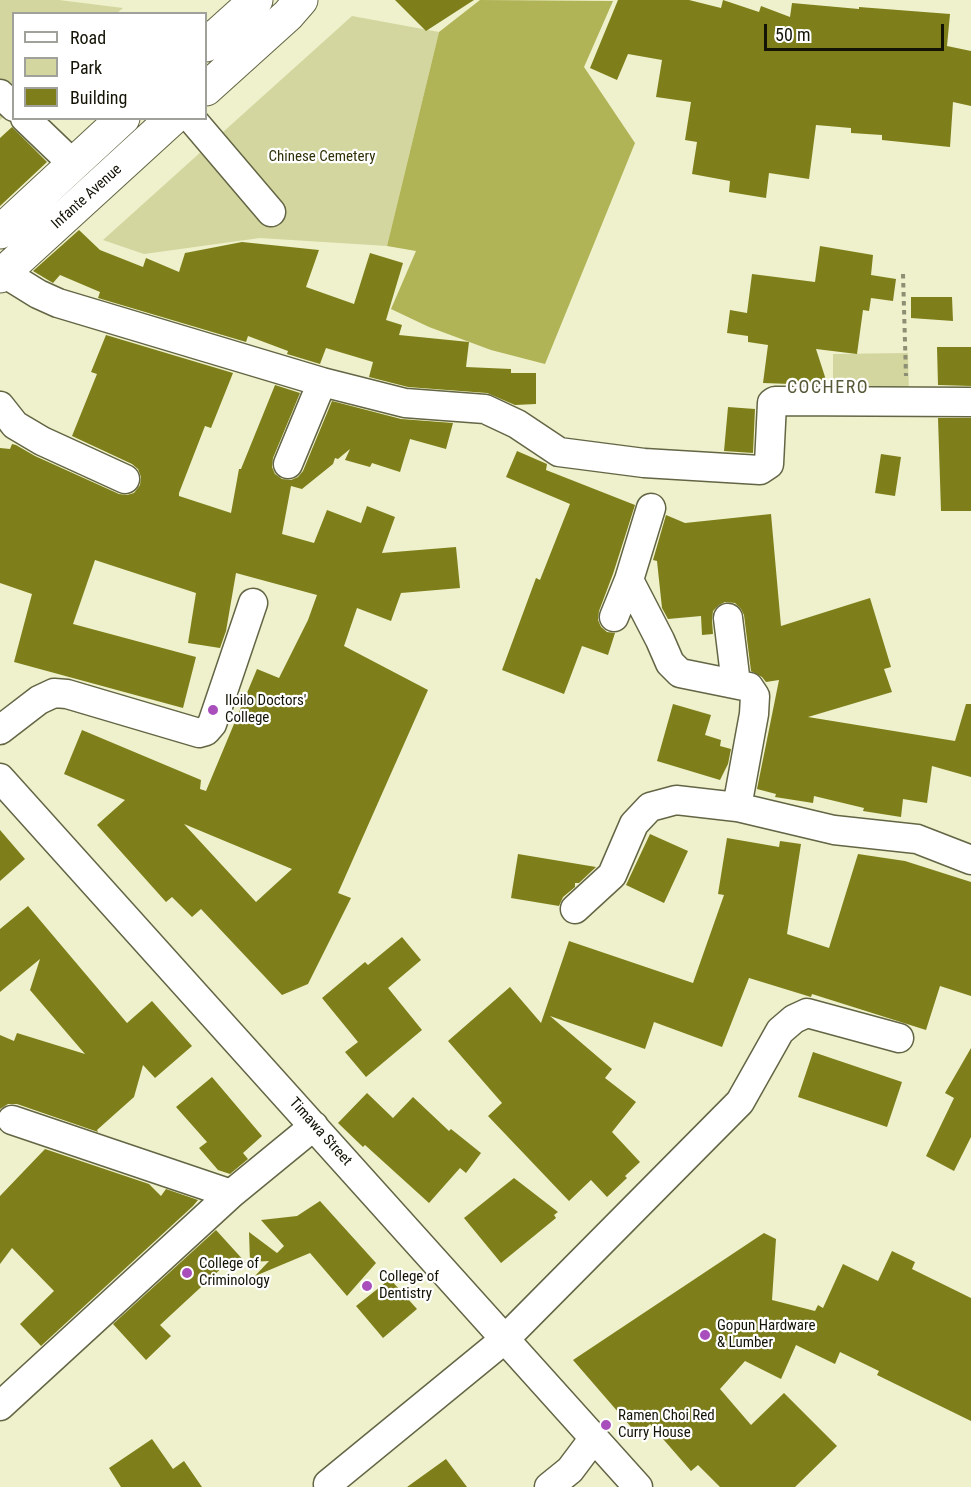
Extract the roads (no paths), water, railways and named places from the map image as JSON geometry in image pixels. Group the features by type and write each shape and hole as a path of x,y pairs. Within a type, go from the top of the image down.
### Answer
{"main road":[{"path":"207,44 256,0"},
{"path":"207,88 288,15 301,0"},
{"path":"0,232 121,120"},
{"name":"Infante Avenue","path":"2,274 171,120"}],"street":[{"path":"0,94 12,105"},
{"path":"27,120 73,164"},
{"path":"192,120 272,212"},
{"path":"2,274 58,303 322,382 405,402 485,409 517,424 559,452 644,463 760,470 769,464 772,403 775,400 971,402"},
{"path":"288,464 322,382"},
{"path":"0,406 15,425 42,441 125,479"},
{"path":"614,618 629,580 651,508"},
{"path":"629,580 670,663 680,673 749,687 755,696 754,714 737,807"},
{"path":"0,730 39,700 54,693 67,694 199,733 206,730 212,724 253,603"},
{"path":"728,618 736,684"},
{"name":"Timawa Street","path":"0,778 594,1438 634,1486"},
{"path":"575,909 612,875 634,824 650,807 676,800 737,807 834,830 917,839 971,860"},
{"path":"328,1484 505,1339 740,1102 780,1031 794,1019 807,1013 899,1038"},
{"path":"12,1120 231,1194"},
{"path":"0,1406 231,1194 314,1126"},
{"path":"567,1481 594,1438"}],"place":[{"name":"Iloilo Doctors' College","path":"213,710"},
{"name":"College of Criminology","path":"187,1273"},
{"name":"College of Dentistry","path":"367,1286"},
{"name":"Gopun Hardware & Lumber","path":"705,1335"},
{"name":"Ramen Choi Red Curry House","path":"606,1425"}],"district":[{"name":"COCHERO","path":"828,388"}],"park label":[{"name":"Chinese Cemetery","path":"322,157"}]}
